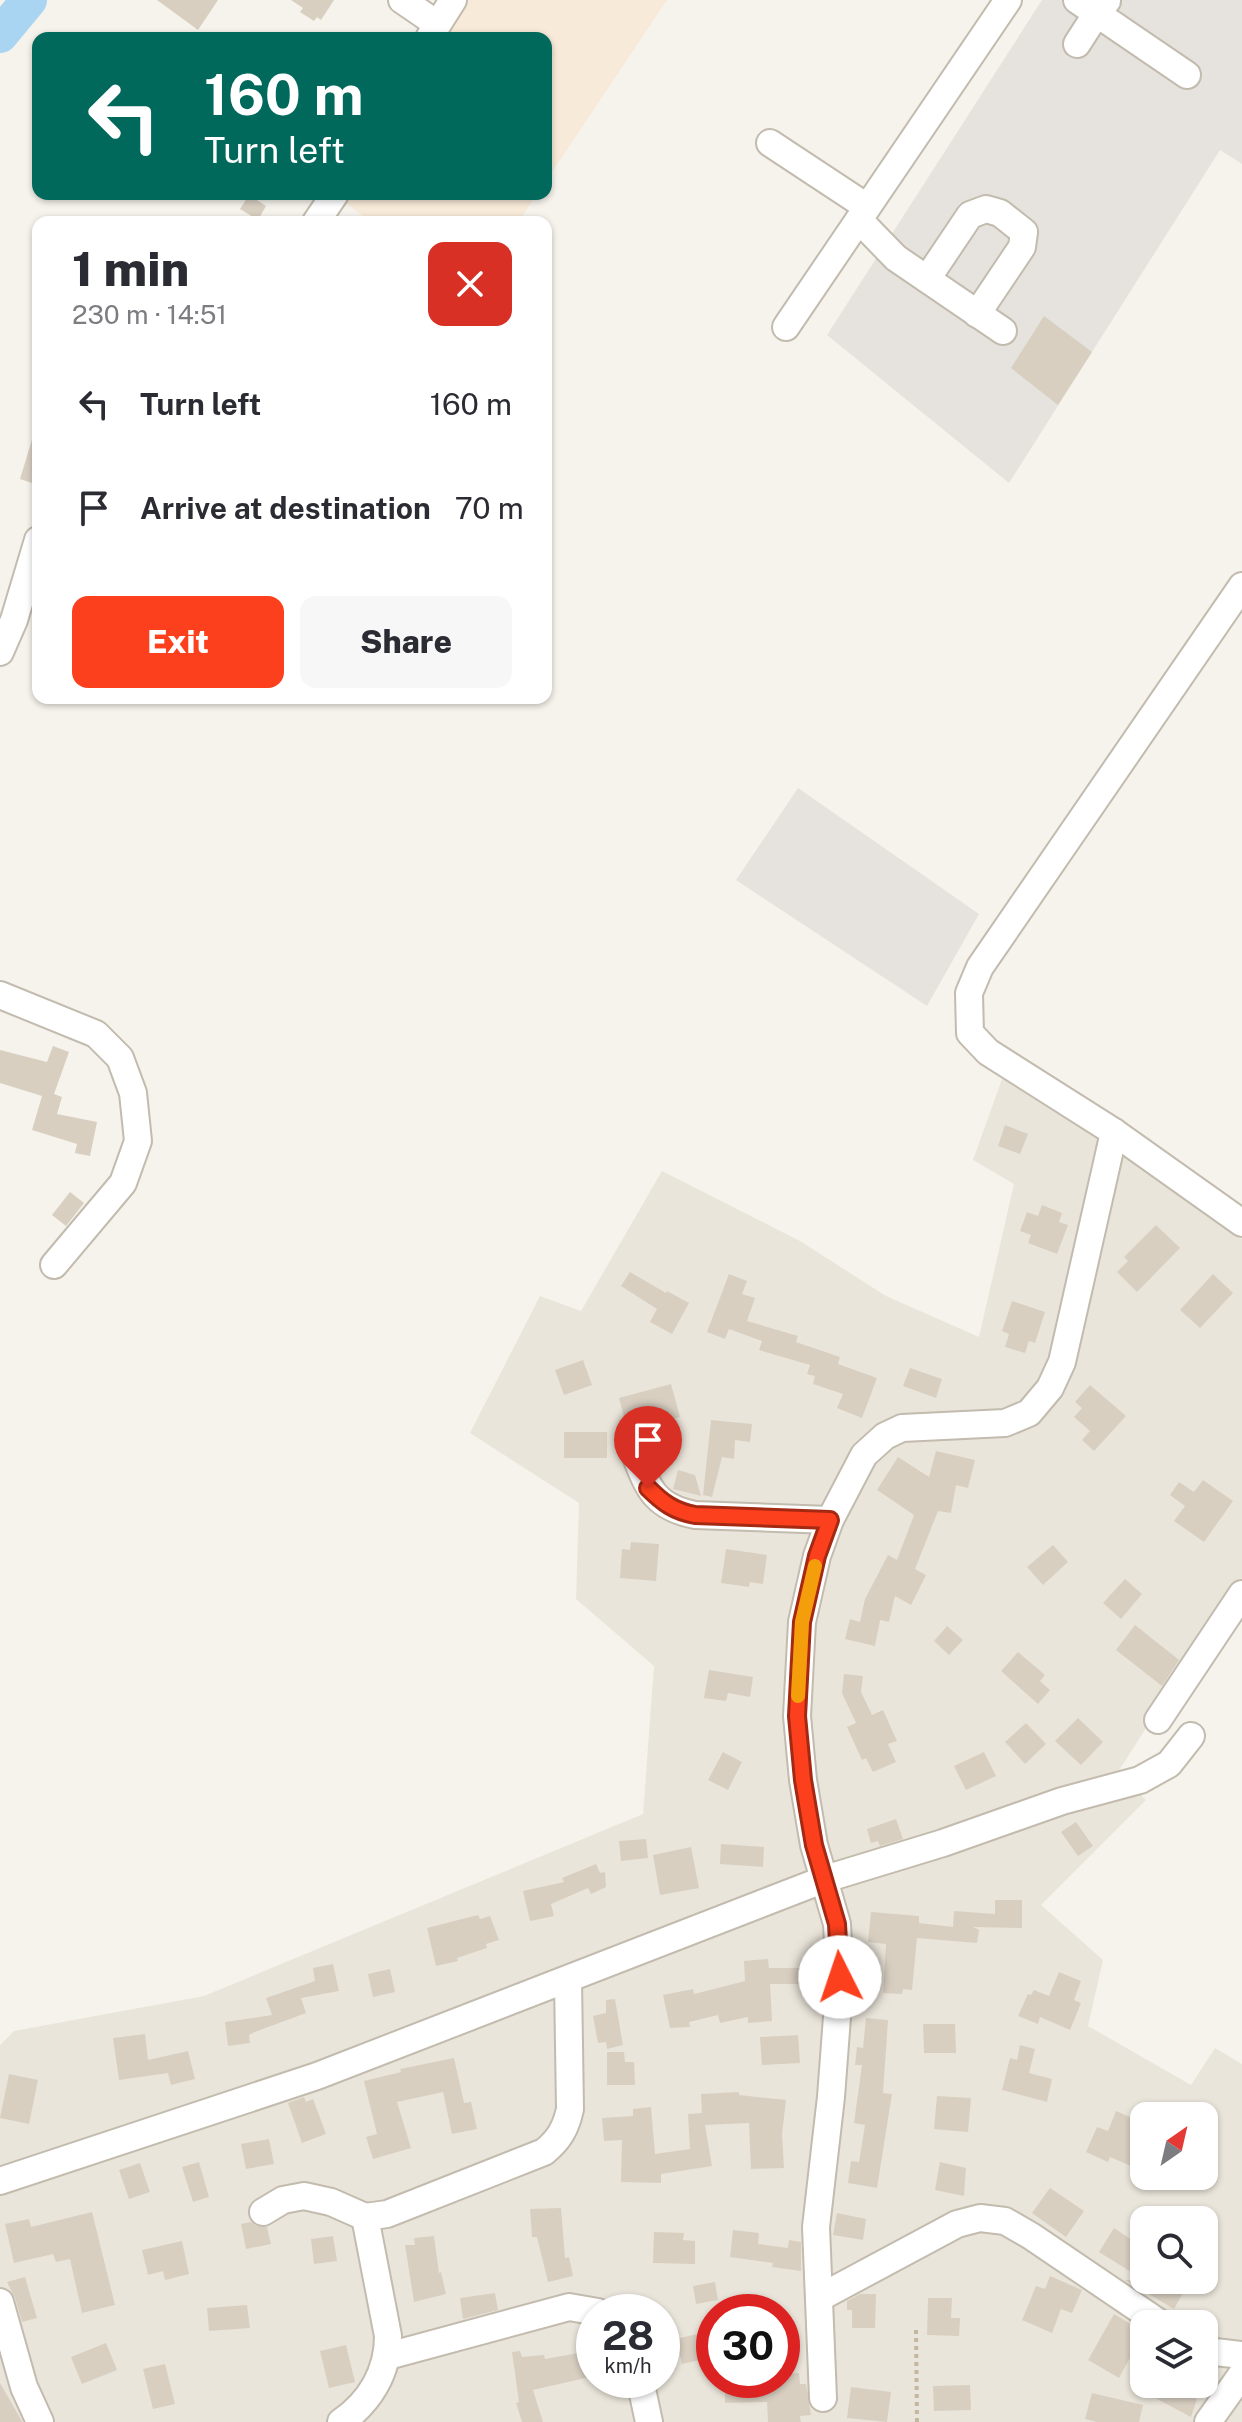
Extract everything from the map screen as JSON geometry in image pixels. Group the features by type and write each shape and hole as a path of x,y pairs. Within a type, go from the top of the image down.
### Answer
{"street":[{"path":"402,0 433,31 453,0"},
{"path":"786,327 1008,0"},
{"path":"1077,44 1094,4 1187,75"},
{"path":"770,143 863,214 896,258 1003,331"},
{"path":"927,279 970,215 986,209 1000,213 1024,232 1022,247 977,314"},
{"path":"0,652 14,620 32,560"},
{"path":"1242,586 980,967 969,993 970,1033 988,1052 1114,1132 1242,1223"},
{"path":"0,995 96,1034 120,1058 133,1093 138,1141 123,1183 54,1265"},
{"path":"823,2398 816,2227 831,2097 840,1977 837,1924 814,1845 797,1716 802,1622 817,1556 830,1520 864,1455 885,1436 902,1428 1005,1423 1029,1413 1050,1388 1062,1362 1114,1132"},
{"path":"634,1452 648,1488 661,1502 677,1511 695,1515 830,1520"},
{"path":"1158,1720 1242,1594"},
{"path":"0,2181 317,2076 825,1879 943,1843 1062,1801 1140,1780 1169,1764 1191,1736"},
{"path":"263,2212 283,2200 304,2196 331,2202 365,2217 387,2214 544,2152 557,2141 567,2124 570,2109 568,1981"},
{"path":"341,2422 363,2404 378,2382 388,2356 388,2336 365,2217"},
{"path":"819,2298 957,2224 980,2218 1005,2221 1140,2310"},
{"path":"0,2302 24,2387 40,2422"},
{"path":"388,2356 569,2307 576,2308"},
{"path":"1218,2352 1242,2355"},
{"path":"1208,2422 1242,2374"},
{"path":"644,2398 649,2422"}],"path":[{"path":"916,2330 917,2422"}],"shaded area":[{"path":"462,0 667,0 552,172 552,32 441,32"},
{"path":"1042,0 1242,0 1242,164 1220,150 1009,483 827,335"},
{"path":"342,200 533,200 522,216 362,216"},
{"path":"798,788 979,914 927,1006 736,880"},
{"path":"1006,1068 1242,1239 1242,1578 1118,1772 1146,1800 1041,1905 1103,1960 1088,2026 1191,2085 1215,2048 1242,2064 1242,2422 0,2422 0,2045 14,2031 204,1996 643,1814 654,1666 576,1599 579,1503 470,1433 540,1296 581,1311 662,1171 800,1241 886,1296 979,1337 1014,1184 973,1160"}],"building":[{"path":"157,0 218,0 198,30"},
{"path":"291,0 334,0 321,20 317,17 314,21 300,12 303,8"},
{"path":"246,200 257,200 266,206 260,216 251,216 240,209"},
{"path":"1044,316 1092,352 1058,405 1011,368"},
{"path":"32,440 32,483 20,479"},
{"path":"53,1046 69,1052 54,1094 62,1097 57,1114 97,1122 90,1156 75,1153 77,1144 32,1130 42,1096 0,1083 0,1050 47,1062"},
{"path":"1005,1125 1028,1134 1020,1154 998,1146"},
{"path":"70,1192 84,1203 66,1226 52,1215"},
{"path":"1042,1205 1062,1213 1059,1222 1068,1225 1057,1254 1028,1243 1031,1235 1020,1231 1027,1212 1038,1216"},
{"path":"1156,1225 1180,1248 1137,1292 1117,1272 1128,1261 1124,1257"},
{"path":"630,1272 689,1303 672,1334 650,1322 657,1309 621,1286"},
{"path":"729,1274 747,1281 742,1294 755,1298 747,1321 798,1336 796,1342 840,1357 838,1364 877,1378 862,1418 837,1408 843,1394 813,1384 815,1376 807,1374 810,1365 759,1350 762,1341 729,1329 725,1339 707,1332"},
{"path":"1213,1274 1233,1293 1200,1328 1180,1310"},
{"path":"1012,1301 1045,1312 1035,1343 1029,1341 1025,1353 1005,1347 1009,1334 1002,1331"},
{"path":"583,1360 592,1385 564,1395 555,1370"},
{"path":"910,1368 942,1379 936,1398 903,1386"},
{"path":"671,1384 680,1417 628,1431 619,1398"},
{"path":"1090,1385 1126,1416 1094,1451 1082,1440 1090,1431 1074,1417 1082,1408 1075,1402"},
{"path":"711,1420 752,1424 750,1442 735,1440 734,1459 722,1457 712,1497 703,1495"},
{"path":"564,1432 607,1432 607,1458 564,1458"},
{"path":"936,1451 975,1460 968,1488 956,1485 951,1513 938,1511 915,1569 926,1575 911,1605 895,1596 889,1622 880,1620 875,1646 845,1639 850,1619 860,1622 865,1599 888,1555 897,1560 914,1515 877,1490 898,1457 929,1477"},
{"path":"678,1470 695,1475 701,1496 673,1489"},
{"path":"1203,1480 1233,1501 1204,1542 1174,1521 1185,1506 1170,1495 1179,1482 1194,1492"},
{"path":"631,1542 659,1544 656,1581 620,1578 622,1549 630,1550"},
{"path":"1053,1545 1068,1562 1043,1585 1027,1567"},
{"path":"726,1549 767,1555 763,1584 750,1582 749,1587 721,1583"},
{"path":"1125,1579 1142,1594 1121,1619 1103,1603"},
{"path":"1135,1625 1179,1660 1162,1686 1116,1650"},
{"path":"947,1626 963,1640 949,1655 934,1641"},
{"path":"1018,1652 1045,1675 1040,1681 1050,1690 1038,1704 1001,1671"},
{"path":"709,1670 753,1677 750,1697 728,1693 726,1701 704,1698"},
{"path":"844,1674 863,1676 861,1692 872,1715 883,1710 897,1741 888,1744 896,1762 873,1772 866,1758 862,1760 847,1727 856,1723 842,1693"},
{"path":"1078,1718 1103,1742 1081,1765 1055,1741"},
{"path":"1026,1723 1046,1744 1025,1764 1005,1742"},
{"path":"723,1752 742,1762 728,1790 708,1780"},
{"path":"984,1752 996,1776 966,1790 954,1766"},
{"path":"896,1819 903,1839 880,1846 878,1841 871,1843 867,1829"},
{"path":"1076,1822 1093,1846 1078,1856 1061,1832"},
{"path":"646,1839 648,1858 621,1861 619,1841"},
{"path":"721,1844 764,1847 763,1867 720,1864"},
{"path":"691,1847 699,1888 660,1895 653,1855"},
{"path":"596,1864 600,1873 605,1872 606,1887 591,1894 588,1888 551,1904 554,1916 530,1921 523,1891 564,1882 562,1878"},
{"path":"995,1900 1022,1900 1022,1928 973,1927 979,1930 977,1943 917,1938 912,1990 903,1989 902,1994 883,1993 886,1944 868,1942 871,1912 919,1916 919,1923 953,1927 954,1911 995,1914"},
{"path":"478,1915 480,1919 490,1916 499,1940 486,1944 487,1948 457,1958 458,1961 436,1966 427,1928"},
{"path":"768,1959 769,1968 819,1968 820,1984 770,1984 772,2021 748,2023 748,2017 720,2023 718,2015 689,2022 690,2027 670,2028 663,1995 693,1989 694,1994 745,1981 744,1961"},
{"path":"333,1964 339,1991 301,1998 306,2013 249,2035 250,2043 228,2046 225,2022 272,2015 266,1998 315,1981 313,1968"},
{"path":"390,1969 395,1992 373,1997 368,1974"},
{"path":"1059,1972 1081,1981 1074,2000 1081,2003 1070,2030 1040,2017 1038,2024 1018,2016 1028,1994 1031,1995 1034,1990 1049,1996"},
{"path":"615,1999 623,2045 607,2049 606,2042 598,2043 593,2016 606,2013 606,2000"},
{"path":"866,2018 888,2020 883,2093 892,2094 877,2188 848,2183 851,2161 859,2162 865,2125 854,2123 862,2065 855,2065 857,2047 863,2048"},
{"path":"923,2024 955,2024 956,2053 924,2053"},
{"path":"145,2034 148,2060 188,2051 195,2079 171,2085 168,2073 119,2080 113,2038"},
{"path":"798,2035 800,2063 762,2065 760,2037"},
{"path":"1020,2045 1035,2049 1029,2073 1052,2079 1047,2102 1002,2090 1010,2058 1017,2060"},
{"path":"607,2052 624,2052 625,2062 634,2062 635,2085 607,2085"},
{"path":"454,2058 464,2103 471,2102 477,2129 452,2134 443,2092 397,2102 411,2148 373,2159 366,2137 377,2134 364,2081 401,2072 400,2069"},
{"path":"9,2074 38,2080 29,2124 0,2118"},
{"path":"739,2092 739,2095 786,2100 782,2134 784,2168 751,2169 749,2123 705,2125 712,2166 661,2174 661,2183 621,2182 622,2140 604,2141 602,2118 633,2116 633,2109 651,2107 655,2154 690,2149 688,2114 702,2113 701,2094"},
{"path":"937,2096 971,2098 968,2132 934,2129"},
{"path":"304,2097 306,2102 313,2099 326,2134 302,2143 288,2103"},
{"path":"1116,2111 1130,2117 1130,2166 1110,2157 1108,2162 1086,2152 1097,2127 1108,2131"},
{"path":"269,2139 274,2164 246,2169 241,2144"},
{"path":"199,2162 209,2197 193,2202 182,2167"},
{"path":"940,2162 966,2168 964,2196 935,2190"},
{"path":"140,2163 150,2192 129,2199 119,2170"},
{"path":"1050,2188 1084,2211 1066,2237 1032,2213"},
{"path":"561,2208 565,2258 569,2257 573,2276 548,2282 537,2237 532,2237 530,2209"},
{"path":"92,2212 115,2305 82,2313 70,2259 56,2262 53,2254 14,2263 5,2224 29,2219 31,2227"},
{"path":"837,2213 866,2219 863,2240 833,2235"},
{"path":"251,2222 267,2227 271,2244 246,2249 241,2224"},
{"path":"1114,2228 1130,2239 1130,2271 1099,2252"},
{"path":"733,2230 759,2233 758,2244 788,2248 789,2240 801,2242 801,2271 772,2267 773,2263 730,2257"},
{"path":"654,2232 684,2233 683,2240 695,2241 695,2264 653,2263"},
{"path":"333,2236 337,2261 314,2264 311,2239"},
{"path":"434,2236 439,2273 446,2294 414,2302 405,2245 415,2245 414,2238"},
{"path":"182,2241 189,2274 165,2280 163,2271 148,2275 142,2250"},
{"path":"1050,2276 1082,2290 1072,2313 1061,2309 1052,2333 1022,2320 1036,2286 1045,2289"},
{"path":"25,2277 37,2318 22,2322 7,2282"},
{"path":"715,2282 717,2294 696,2294 696,2304 693,2286"},
{"path":"495,2293 498,2310 463,2319 460,2298"},
{"path":"860,2294 876,2294 875,2328 852,2328 852,2310 847,2310 847,2301"},
{"path":"1149,2294 1182,2294 1174,2309"},
{"path":"928,2298 952,2298 951,2318 960,2318 959,2336 927,2335"},
{"path":"247,2305 250,2328 209,2331 207,2308"},
{"path":"1114,2314 1130,2324 1130,2358 1119,2378 1088,2360"},
{"path":"696,2334 696,2361 682,2364 680,2338"},
{"path":"106,2343 117,2370 82,2384 71,2357"},
{"path":"346,2345 355,2382 329,2388 320,2351"},
{"path":"520,2351 522,2357 544,2355 545,2359 576,2353 576,2380 533,2390 543,2422 522,2422 516,2403 519,2402 512,2352"},
{"path":"165,2364 175,2404 153,2409 143,2369"},
{"path":"0,2383 19,2416 22,2422 0,2422"},
{"path":"800,2384 806,2384 811,2415 800,2416 801,2422 768,2422 767,2402 725,2403 725,2398 800,2398"},
{"path":"970,2385 971,2410 934,2411 933,2386"},
{"path":"851,2387 891,2392 887,2422 847,2418"},
{"path":"1092,2393 1143,2405 1139,2422 1085,2419"},
{"path":"1155,2398 1197,2399 1191,2417"}],"waterway":[{"path":"0,35 29,0"}],"slow traffic":[{"path":"798,1696 802,1622 815,1566"}],"route":[{"path":"648,1488 661,1502 677,1511 695,1515 830,1520 817,1556 802,1622 797,1716 803,1780 814,1845 837,1924 840,1977"}]}
